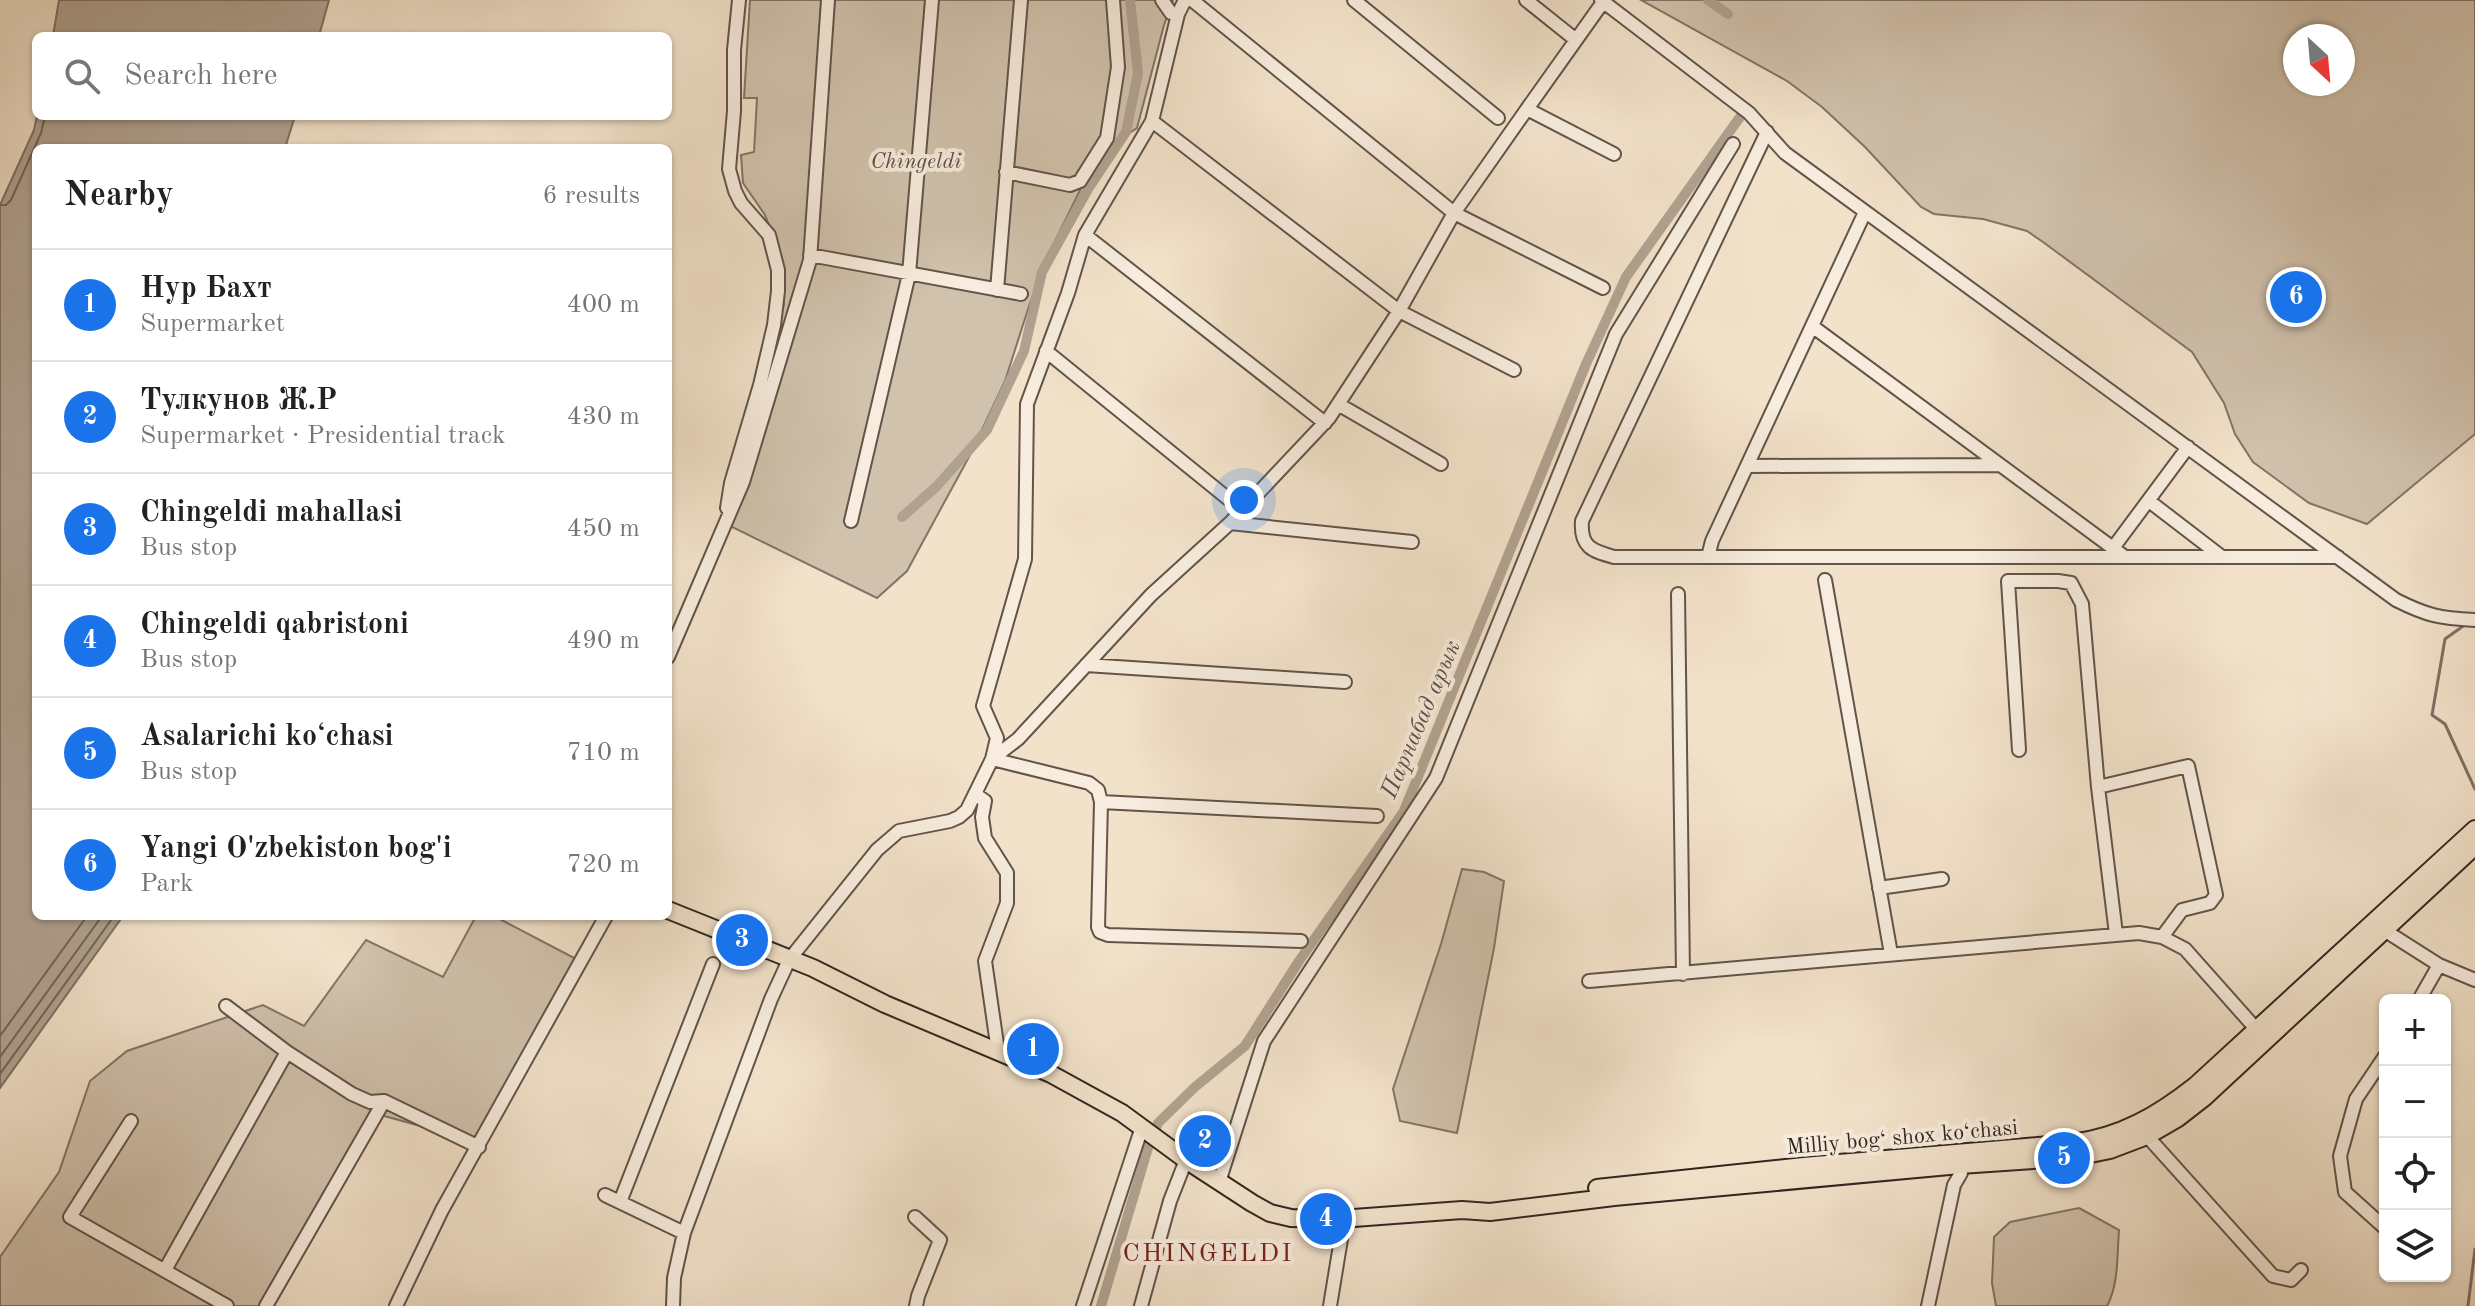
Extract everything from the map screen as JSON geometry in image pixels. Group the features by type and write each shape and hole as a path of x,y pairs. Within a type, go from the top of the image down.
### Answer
{"main road":[{"name":"Milliy bog‘ shox ko‘chasi","path":"672,912 813,968 885,1004 1061,1079 1122,1113 1219,1182 1279,1216 1333,1219 1462,1210 1490,1212 1804,1173 1960,1159 2098,1139 2123,1131 2176,1101 2475,829"},
{"name":"Milliy bog‘ shox ko‘chasi","path":"1960,1159 2076,1157 2110,1150 2147,1136 2178,1118 2205,1097 2475,846"}],"street":[{"path":"723,531 731,483 763,370 778,291 778,270 769,235 741,203 729,169 739,0"},
{"path":"672,648 743,482 810,255 828,0"},
{"path":"851,521 909,274 932,0"},
{"path":"997,290 1021,0"},
{"path":"1006,172 1075,184 1107,138 1118,67 1113,0"},
{"path":"1162,0 1171,13 1178,14"},
{"path":"673,1306 674,1278 684,1233 771,999 789,960 877,850 899,831 959,817 967,810 992,759 997,738 983,706 1025,559 1027,404 1068,293 1085,235 1152,121 1178,14 1185,0"},
{"path":"1192,0 1454,213 1603,288"},
{"path":"1354,0 1498,118"},
{"path":"1526,0 1576,40"},
{"path":"992,759 1018,739 1151,595 1230,523 1325,423 1399,311 1454,213 1602,1 1749,113 1785,153 2396,600 2440,619 2475,620"},
{"path":"1527,109 1614,154"},
{"path":"1152,121 1399,311 1514,370"},
{"path":"1767,132 1582,521 1581,533 1586,545 1614,557 2338,557"},
{"path":"1219,1182 1264,1041 1436,778 1616,334 1733,144"},
{"path":"1708,557 1712,541 1865,212"},
{"path":"1085,235 1325,423"},
{"path":"810,255 1021,294"},
{"path":"1812,326 2125,557"},
{"path":"1046,351 1242,510"},
{"path":"1338,404 1441,464"},
{"path":"2113,548 2188,447"},
{"path":"1747,466 2000,465"},
{"path":"2149,501 2222,557"},
{"path":"1230,523 1412,542"},
{"path":"1825,580 1891,954"},
{"path":"2019,750 2008,581 2071,583 2082,604 2098,787 2116,934"},
{"path":"1678,594 1683,974"},
{"path":"1086,665 1345,682"},
{"path":"992,759 1089,783 1098,790 1101,802 1100,932 1108,935 1301,941"},
{"path":"2098,787 2188,766 2216,895 2210,903 2182,910 2162,937"},
{"path":"975,794 985,801 982,817 985,838 1007,873 1007,903 985,961 998,1051"},
{"path":"1101,802 1377,816"},
{"path":"1879,888 1942,879"},
{"path":"396,1306 442,1210 604,920"},
{"path":"2384,930 2439,965 2475,980"},
{"path":"1589,981 2139,933 2162,937 2185,949 2257,1030"},
{"path":"620,1202 713,964"},
{"path":"2422,994 2439,965"},
{"path":"226,1006 287,1052 352,1094 370,1102 384,1101 479,1147"},
{"path":"165,1270 287,1052"},
{"path":"2379,1065 2356,1099 2340,1156 2345,1192 2379,1223"},
{"path":"266,1306 384,1101"},
{"path":"131,1121 70,1217 227,1306"},
{"path":"1083,1306 1142,1127"},
{"path":"2147,1136 2273,1276 2291,1280 2301,1270"},
{"path":"1928,1306 1954,1185 1961,1173 1960,1159"},
{"path":"1141,1306 1170,1201 1186,1160"},
{"path":"605,1195 684,1233"},
{"path":"915,1217 940,1240 916,1306"},
{"path":"1330,1306 1341,1239 1333,1219"}],"green space":[{"name":"Chingeldi","path":"750,0 1173,0 1137,128 1099,152 1052,247 1005,381 970,455 907,571 877,598 728,525 784,304 781,257 765,215 743,183 741,155 754,152 757,98 744,98"},
{"path":"1641,0 2475,0 2475,434 2367,524 2309,503 2253,462 2235,434 2224,403 2192,352 2027,231 1983,219 1934,214 1921,207 1865,147 1822,107 1787,81"},
{"path":"1462,869 1484,872 1504,881 1494,948 1457,1133 1400,1121 1393,1089 1441,944"},
{"path":"474,920 502,920 578,960 475,1141 377,1114 265,1306 0,1306 0,1257 59,1172 90,1081 127,1051 263,1005 304,1026 366,940 443,977"},
{"path":"2079,1208 2119,1230 2116,1279 2107,1306 1996,1306 1992,1283 1994,1237 2010,1222"}],"water":[{"path":"59,0 329,0 320,32 54,32"},
{"path":"36,120 294,120 286,144 32,144 32,920 120,920 0,1088 0,205"}],"waterway":[{"path":"902,517 936,487 987,430 1024,351 1042,272 1088,189 1126,132 1138,73 1130,0"},
{"name":"Парнабад арык","path":"1708,0 1728,14"},
{"name":"Парнабад арык","path":"1101,1306 1158,1123 1195,1087 1245,1046 1299,961 1404,811 1586,364 1626,277 1740,117"},
{"path":"2466,624 2445,639 2432,715 2445,724 2475,789"},
{"path":"2468,1306 2475,1249"}],"place":[{"name":"Yangi O'zbekiston bog'i","path":"2296,297"},
{"name":"Chingeldi mahallasi","path":"742,940"},
{"name":"Нур Бахт","path":"1033,1049"},
{"name":"Тулкунов Ж.Р","path":"1205,1141"},
{"name":"Asalarichi koʻchasi","path":"2064,1158"},
{"name":"Chingeldi qabristoni","path":"1326,1219"}],"district":[{"name":"CHINGELDI","path":"1208,1252"}]}
